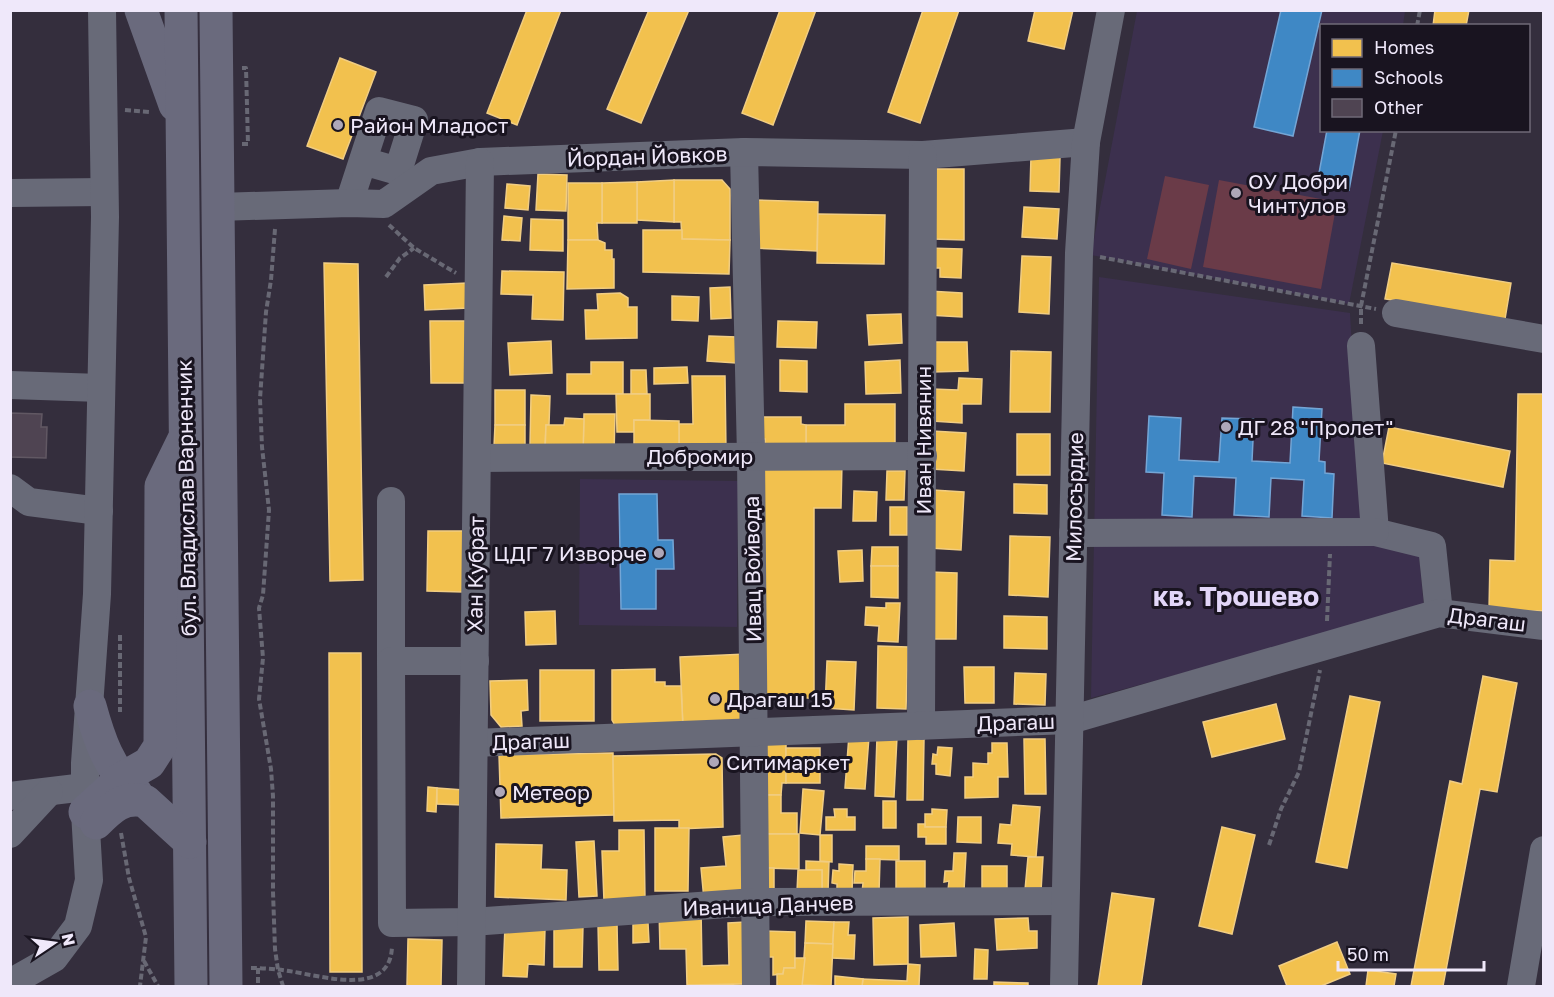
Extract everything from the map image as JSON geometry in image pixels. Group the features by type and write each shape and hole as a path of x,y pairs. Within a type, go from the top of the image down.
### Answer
{"main road":[{"path":"141,10 182,125"},
{"name":"бул. Владислав Варненчик","path":"181,10 191,987"},
{"name":"бул. Владислав Варненчик","path":"216,10 218,207 237,977"},
{"path":"86,810 121,780 149,763 160,746 161,486 185,437"},
{"path":"90,706 103,747 121,780 190,842"},
{"path":"86,810 108,811 129,799 145,801"}],"street":[{"path":"10,983 54,958 78,926 89,880 86,810 97,594 104,192 102,10"},
{"name":"Милосърдие","path":"1064,987 1079,253 1086,142 1112,10"},
{"name":"Йордан Йовков","path":"218,207 384,204 431,171 480,162 744,152 924,155 1086,142"},
{"name":"Ивац Войвода","path":"744,152 751,456 756,987"},
{"name":"Иван Нивянин","path":"921,726 924,155"},
{"path":"349,203 363,161"},
{"name":"Хан Кубрат","path":"471,987 480,162"},
{"path":"11,193 104,192"},
{"path":"1396,313 1544,339"},
{"path":"1361,346 1375,532"},
{"path":"10,385 101,388"},
{"name":"Добромир","path":"477,458 923,456"},
{"path":"10,488 29,502 99,511"},
{"path":"391,501 392,923"},
{"path":"1073,534 1375,532 1432,546 1439,613"},
{"name":"Драгаш","path":"474,743 1070,720 1439,613 1544,626"},
{"path":"392,661 475,661"},
{"path":"10,796 49,792 86,810"},
{"path":"10,834 49,792"},
{"path":"1521,987 1544,850"},
{"name":"Иваница Данчев","path":"392,923 472,922 755,902 1065,901"}],"path":[{"path":"246,68 248,144"},
{"path":"1361,346 1361,306 1396,132"},
{"path":"281,205 276,220 266,312 260,399 262,447 269,510 263,595 259,609 263,658 259,699 271,769 273,892 278,970 283,987"},
{"path":"384,221 414,248 478,286"},
{"path":"386,277 399,258 414,248"},
{"path":"1079,253 1396,313"},
{"path":"1269,845 1281,808 1299,772 1326,646 1331,532"},
{"path":"380,979 391,964 392,923"},
{"path":"144,960 158,987"},
{"path":"258,968 258,987"},
{"path":"237,977 258,968 290,971 324,981 351,985"}],"shaded area":[{"name":"ОУ Добри Чинтулов","path":"1137,11 1405,11 1403,24 1320,24 1320,132 1383,132 1349,304 1091,255"},
{"path":"1165,176 1209,185 1191,269 1147,259"},
{"path":"1219,180 1337,202 1321,289 1203,267"},
{"name":"ДГ 28 \"Пролет\"","path":"1099,277 1350,313 1363,540 1419,554 1424,608 1091,698"},
{"name":"ЦДГ 7 Изворче","path":"580,479 738,481 737,627 579,625"}],"building: Homes":[{"path":"527,10 561,10 517,125 487,113"},
{"path":"649,10 689,10 641,123 607,109"},
{"path":"780,10 816,10 773,125 742,113"},
{"path":"923,10 959,10 920,123 888,112"},
{"path":"1035,10 1073,10 1064,49 1028,41"},
{"path":"1435,10 1469,10 1466,24 1433,24"},
{"path":"340,58 376,72 343,159 307,146"},
{"path":"1031,156 1060,157 1059,192 1030,191"},
{"path":"933,169 964,169 964,240 933,239"},
{"path":"538,174 567,175 566,211 536,210"},
{"path":"674,180 722,180 730,189 730,240 682,239 681,222 674,222"},
{"path":"674,180 674,222 637,220 637,182"},
{"path":"637,182 637,223 602,223 602,183"},
{"path":"568,183 602,183 602,223 597,223 598,240 568,240"},
{"path":"507,184 530,186 528,210 505,208"},
{"path":"753,200 818,202 817,251 752,248"},
{"path":"1024,207 1059,209 1057,239 1022,237"},
{"path":"818,214 885,215 884,264 817,263"},
{"path":"504,216 522,218 520,241 502,240"},
{"path":"531,219 563,220 563,251 530,250"},
{"path":"643,230 682,230 682,239 730,240 729,274 643,272"},
{"path":"568,240 598,240 605,243 605,250 612,250 614,288 567,289"},
{"path":"927,248 962,249 961,278 940,277 940,268 927,268"},
{"path":"1022,256 1051,257 1049,314 1019,312"},
{"path":"324,263 358,264 363,580 330,581"},
{"path":"1392,263 1511,283 1505,319 1385,299"},
{"path":"502,271 564,272 563,320 532,319 533,295 501,294"},
{"path":"467,283 469,308 425,310 424,285"},
{"path":"730,287 731,318 711,319 710,288"},
{"path":"928,291 962,293 962,317 928,315"},
{"path":"620,293 628,298 628,307 637,307 637,338 586,339 585,310 598,310 597,294"},
{"path":"672,296 699,297 698,321 672,320"},
{"path":"901,314 902,343 869,345 867,315"},
{"path":"430,321 467,321 468,383 431,383"},
{"path":"778,321 817,322 816,348 777,347"},
{"path":"709,336 737,337 736,363 707,361"},
{"path":"551,341 552,373 510,375 508,343"},
{"path":"931,342 967,342 968,371 932,372"},
{"path":"1011,351 1051,352 1050,412 1010,412"},
{"path":"780,360 807,361 807,392 780,391"},
{"path":"900,360 901,393 866,394 865,362"},
{"path":"591,362 623,362 623,394 567,394 567,374 591,374"},
{"path":"687,367 688,383 654,384 654,368"},
{"path":"631,370 646,370 647,394 631,394"},
{"path":"692,376 725,376 726,452 679,452 679,424 693,424"},
{"path":"959,378 982,379 981,404 962,404 962,423 932,421 933,389 958,390"},
{"path":"495,390 525,390 525,425 495,425"},
{"path":"616,394 650,394 650,420 634,420 634,432 617,432"},
{"path":"1518,394 1544,394 1544,611 1489,610 1490,560 1515,561"},
{"path":"531,395 550,396 549,425 546,425 545,446 530,445"},
{"path":"845,404 895,404 895,451 806,451 806,425 845,425"},
{"path":"584,414 615,414 614,454 583,453"},
{"path":"755,417 801,417 801,424 806,425 806,451 765,452 765,439 755,439"},
{"path":"565,418 584,419 583,453 545,453 546,425 564,425"},
{"path":"634,420 679,421 679,452 634,452"},
{"path":"495,425 525,425 525,453 494,447"},
{"path":"1389,427 1510,451 1503,487 1382,463"},
{"path":"932,431 966,433 964,471 931,469"},
{"path":"1017,434 1050,434 1050,475 1017,475"},
{"path":"760,462 842,462 841,508 814,508 814,698 760,698"},
{"path":"887,471 905,471 904,500 886,500"},
{"path":"1014,484 1047,485 1047,514 1014,513"},
{"path":"933,490 964,492 961,550 929,548"},
{"path":"854,491 877,492 876,521 853,521"},
{"path":"890,507 907,507 907,535 890,535"},
{"path":"428,531 464,531 463,592 427,591"},
{"path":"1010,536 1050,537 1048,597 1009,595"},
{"path":"872,547 898,547 898,566 871,566"},
{"path":"862,550 863,581 840,582 838,551"},
{"path":"871,566 898,566 898,598 871,597"},
{"path":"930,572 957,573 956,639 928,639"},
{"path":"886,603 900,603 898,642 878,641 879,626 865,625 866,607 886,608"},
{"path":"555,611 556,644 526,645 525,612"},
{"path":"1004,616 1047,617 1047,649 1004,648"},
{"path":"878,646 908,647 906,709 877,708"},
{"path":"329,653 361,653 362,972 330,972"},
{"name":"Драгаш 15","path":"746,654 743,724 683,728 680,657"},
{"path":"827,661 856,662 854,710 825,708"},
{"path":"964,667 994,667 994,703 965,703"},
{"path":"655,669 655,682 665,682 665,686 681,686 683,728 617,729 612,720 612,670"},
{"path":"540,670 594,670 594,721 540,721"},
{"path":"1015,673 1046,674 1045,705 1014,704"},
{"path":"1483,676 1517,683 1497,792 1480,789 1443,986 1411,986 1450,781 1462,784"},
{"path":"527,680 528,710 521,711 522,726 501,727 491,715 490,681"},
{"path":"1350,696 1380,702 1347,868 1316,862"},
{"path":"1276,704 1285,739 1212,757 1203,722"},
{"path":"849,735 869,737 865,789 845,788"},
{"path":"877,737 897,737 894,797 875,796"},
{"path":"908,739 924,739 923,800 907,800"},
{"path":"1024,739 1045,739 1046,794 1025,794"},
{"path":"766,742 786,742 786,783 782,783 781,795 756,795"},
{"path":"992,743 1007,743 1008,777 998,777 998,797 965,798 965,777 973,777 973,763 988,764 988,753 992,753"},
{"path":"938,747 952,748 950,776 936,774 936,764 932,764 933,754 937,755"},
{"path":"786,748 820,748 820,783 786,783"},
{"path":"613,753 614,815 501,818 499,755"},
{"path":"716,754 722,758 723,827 679,829 679,820 614,821 613,756"},
{"path":"428,787 437,788 436,812 427,811"},
{"path":"437,788 463,790 462,805 437,804"},
{"path":"803,789 824,791 820,835 800,833"},
{"path":"756,795 781,795 781,813 797,813 797,834 755,834"},
{"path":"883,801 896,801 896,828 883,828"},
{"path":"1013,805 1040,807 1036,857 1011,855 1012,844 998,843 1000,824 1011,825"},
{"path":"834,809 847,809 847,817 855,817 855,830 826,830 826,817 835,817"},
{"path":"932,809 947,810 946,827 925,827 925,814 932,814"},
{"path":"958,817 981,817 981,843 957,842"},
{"path":"918,824 925,824 925,827 946,827 946,844 926,844 926,837 918,837"},
{"path":"1222,827 1255,835 1232,934 1199,926"},
{"path":"655,828 689,828 688,891 655,891"},
{"path":"619,830 644,830 645,900 604,901 602,851 619,851"},
{"path":"759,834 799,834 799,869 759,868"},
{"path":"743,835 749,896 704,900 701,868 726,866 723,837"},
{"path":"820,835 832,835 832,862 820,861"},
{"path":"594,841 597,896 579,897 576,842"},
{"path":"496,844 542,845 541,869 567,870 566,900 495,897"},
{"path":"866,846 899,846 899,860 866,859"},
{"path":"954,853 966,853 964,891 948,890 949,881 944,882 945,871 953,871"},
{"path":"1028,857 1043,857 1041,891 1025,890"},
{"path":"866,859 880,859 879,893 862,893 863,883 854,883 855,871 866,871"},
{"path":"806,861 829,862 828,893 822,893 822,870 806,870"},
{"path":"896,861 925,861 925,889 896,888"},
{"path":"839,864 853,865 852,892 837,892 837,884 832,883 833,870 839,871"},
{"path":"982,866 1007,866 1007,890 982,890"},
{"path":"759,868 774,868 774,893 758,893"},
{"path":"798,870 822,870 822,893 797,892"},
{"path":"1112,893 1154,899 1141,986 1098,986"},
{"path":"701,909 702,966 729,965 728,923 745,922 746,984 687,985 686,949 660,949 659,910"},
{"path":"908,917 908,964 874,965 873,918"},
{"path":"1028,918 1029,931 1037,931 1037,948 997,950 995,919"},
{"path":"806,921 834,922 833,944 805,943"},
{"path":"834,922 849,922 848,935 855,935 854,959 832,958"},
{"path":"648,923 649,942 633,943 633,924"},
{"path":"954,923 956,956 921,957 920,925"},
{"path":"554,924 583,925 582,967 554,967"},
{"path":"598,924 617,924 618,970 599,970"},
{"path":"505,926 545,928 544,965 528,964 527,977 503,976"},
{"path":"765,931 795,932 795,968 784,968 783,974 773,975 773,957 765,957"},
{"path":"408,939 442,940 441,986 407,986"},
{"path":"1337,942 1350,974 1321,986 1287,986 1279,966"},
{"path":"805,943 833,944 831,986 802,985"},
{"path":"975,949 988,950 987,979 974,979"},
{"path":"795,958 805,958 802,986 777,986 777,974 783,974 784,968 795,968"},
{"path":"908,964 920,965 919,986 862,986 863,979 907,981"},
{"path":"1368,970 1396,974 1394,986 1366,986"},
{"path":"835,976 863,979 862,986 835,986"},
{"path":"994,982 1028,983 1028,986 994,986"}],"building: Schools":[{"path":"1281,10 1322,10 1293,136 1254,127"},
{"path":"1327,132 1360,132 1349,190 1317,184"},
{"path":"1293,407 1322,409 1319,461 1325,462 1325,473 1334,474 1332,518 1302,516 1304,480 1271,478 1269,517 1234,515 1236,478 1194,476 1192,517 1162,515 1164,473 1146,472 1149,416 1181,418 1179,460 1219,462 1222,418 1254,419 1252,461 1290,463"},
{"path":"619,494 657,494 658,540 673,540 674,569 656,569 656,609 621,609"}],"building: Other":[{"path":"10,413 42,414 41,427 47,427 46,458 10,457"}],"place":[{"name":"Район Младост","path":"338,125"},
{"name":"ОУ Добри Чинтулов","path":"1236,193"},
{"name":"ДГ 28 \"Пролет\"","path":"1226,427"},
{"name":"ЦДГ 7 Изворче","path":"659,553"},
{"name":"Драгаш 15","path":"715,699"},
{"name":"Ситимаркет","path":"714,762"},
{"name":"Метеор","path":"500,792"}],"district":[{"name":"кв. Трошево","path":"1236,596"}]}
